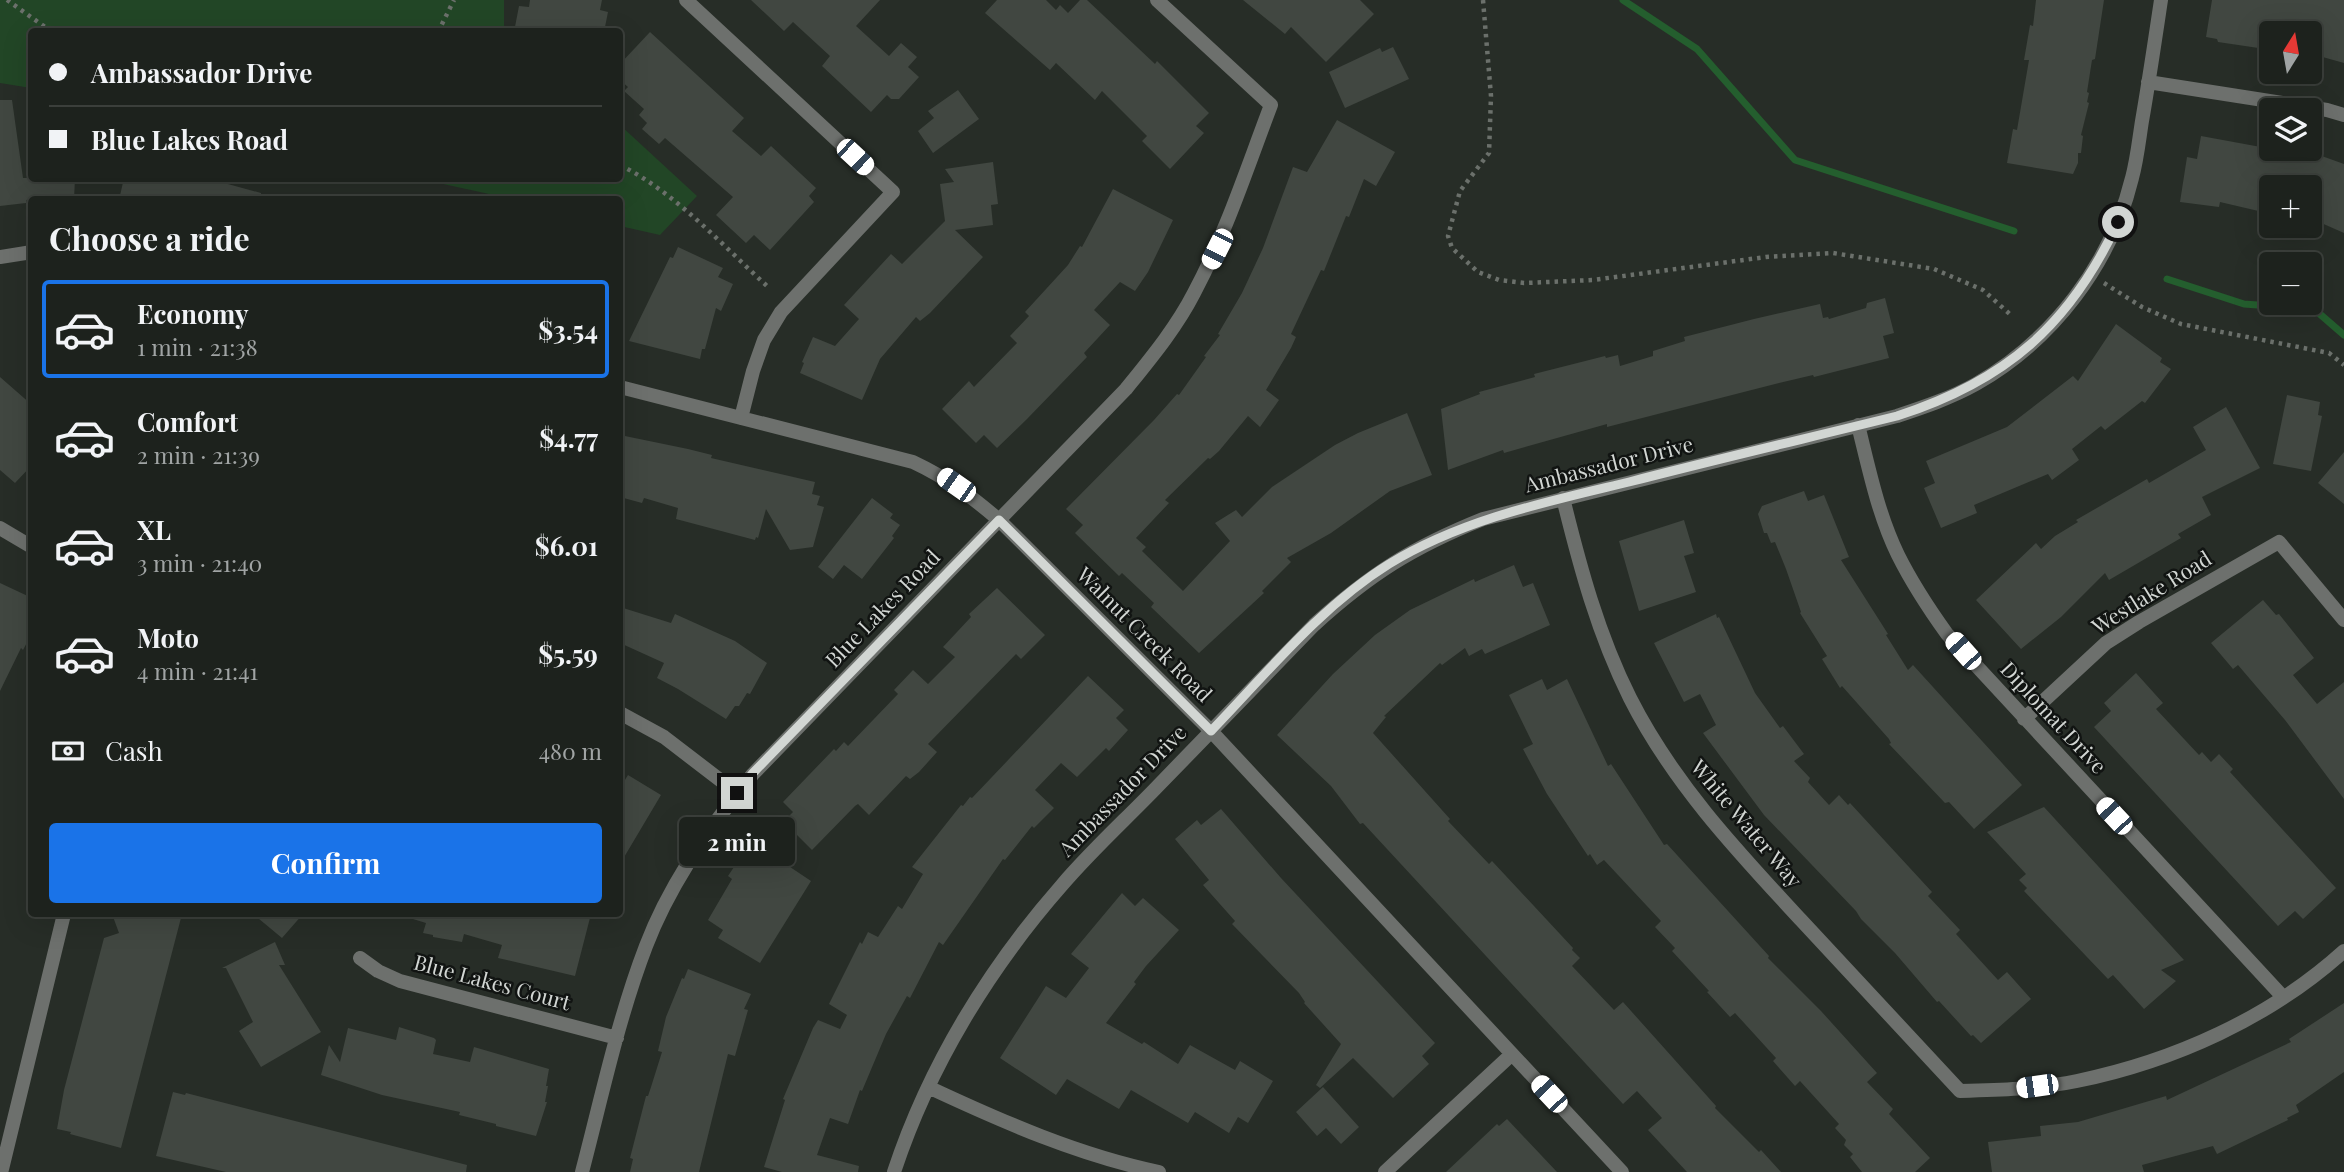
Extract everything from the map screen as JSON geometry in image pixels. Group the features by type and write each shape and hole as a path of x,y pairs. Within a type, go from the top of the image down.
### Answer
{"street":[{"path":"685,0 893,192 781,312 764,340 741,418"},
{"name":"Blue Lakes Road","path":"582,1172 617,1038 647,944 672,890 702,841 752,774 1126,389 1163,344 1193,296 1217,249 1271,105 1157,0"},
{"name":"Ambassador Drive","path":"894,1172 928,1087 978,996 1019,937 1063,884 1314,625 1350,592 1388,565 1436,538 1483,519 1937,403 1975,385 2014,359 2046,331 2075,298 2091,274 2118,222 2132,178 2161,0"},
{"path":"2148,82 2327,110 2344,116"},
{"path":"0,257 28,253"},
{"name":"Walnut Creek Road","path":"623,388 913,462 943,476 970,494 1211,731 1622,1172"},
{"name":"Diplomat Drive","path":"1858,425 1879,508 1898,554 1920,595 1947,634 2283,998"},
{"name":"White Water Way","path":"1563,498 1586,589 1606,647 1630,699 1662,754 1696,803 1735,849 1959,1091 2018,1089 2075,1081 2128,1068 2184,1049 2232,1027 2283,998"},
{"path":"0,528 28,545"},
{"name":"Westlake Road","path":"2024,719 2106,643 2279,542 2344,620"},
{"path":"623,715 664,737 737,793"},
{"path":"6,1170 63,917"},
{"path":"2283,998 2344,951"},
{"name":"Blue Lakes Court","path":"360,958 377,971 400,981 617,1038"},
{"path":"1385,1172 1512,1054"},
{"path":"928,1087 1020,1129 1084,1152 1159,1172"}],"path":[{"path":"7,0 46,28"},
{"path":"440,28 454,0"},
{"path":"1483,0 1491,96 1489,153 1460,191 1448,236 1452,248 1478,272 1499,280 1524,283 1593,279 1766,257 1832,253 1934,269 1983,290 2012,316"},
{"path":"623,167 676,201 767,286"},
{"path":"2091,274 2142,307 2181,324 2329,353 2344,365"}],"green space":[{"path":"0,0 504,0 504,28 28,28 28,88 0,83"},
{"path":"623,128 697,196 660,235 623,227 623,196 498,196 434,182 623,182"}],"building":[{"path":"530,0 602,0 600,10 608,12 605,28 515,28 519,6 529,7"},
{"path":"751,0 880,0 856,26 889,56 901,43 917,57 908,67 919,77 899,99 891,99 887,95 871,112 822,66 830,56 793,22 784,31"},
{"path":"997,0 1046,0 1056,10 1060,5 1068,13 1080,0 1087,0 1155,64 1157,61 1209,113 1196,126 1204,133 1170,169 1142,141 1147,136 1102,91 1095,100 1056,63 1050,70 985,13"},
{"path":"1243,0 1360,0 1374,14 1326,62 1291,27 1285,34"},
{"path":"2036,0 2104,0 2087,92 2089,103 2081,135 2081,153 2078,153 2078,163 2073,174 2007,163 2013,129 2017,130 2029,60 2024,60 2030,25 2033,26"},
{"path":"2212,0 2344,0 2344,63 2322,57 2322,21 2259,21 2259,48 2218,42 2217,39 2206,37"},
{"path":"650,32 744,118 732,131 761,156 771,146 816,188 809,196 814,202 770,250 754,235 746,243 716,215 733,197 665,138 659,144 642,129 647,123 639,115 644,109 624,91 628,87 623,83 623,61"},
{"path":"1393,47 1409,79 1345,108 1329,72 1380,48 1382,52"},
{"path":"958,90 979,119 933,153 918,131 934,118 928,111"},
{"path":"0,100 12,100 23,178 28,178 28,182 75,182 74,196 28,196 26,203 0,206"},
{"path":"1337,120 1395,152 1376,186 1364,179 1349,217 1346,216 1324,271 1321,270 1291,334 1296,337 1291,348 1266,390 1279,400 1260,427 1248,416 1219,451 1208,458 1165,500 1169,503 1136,538 1146,547 1142,551 1183,591 1230,541 1215,523 1236,510 1242,517 1272,487 1335,445 1407,413 1432,475 1390,491 1331,533 1287,558 1291,562 1262,591 1264,593 1199,653 1151,607 1154,603 1122,573 1119,576 1075,533 1083,525 1066,509 1177,394 1179,395 1206,357 1204,356 1220,335 1218,334 1242,293 1263,248 1293,167 1307,172"},
{"path":"2201,136 2259,147 2259,161 2322,161 2322,156 2344,164 2344,233 2322,223 2322,175 2259,175 2259,211 2220,202 2219,207 2180,202 2187,157 2197,159"},
{"path":"993,162 998,204 991,205 993,225 955,230 983,257 930,313 920,321 916,317 880,359 862,400 800,373 813,337 835,346 859,319 844,305 891,254 902,264 945,221 940,184 954,182 945,169"},
{"path":"123,182 221,182 261,193 261,196 120,196"},
{"path":"1113,189 1173,220 1148,272 1135,291 1120,282 1094,310 1110,325 1084,353 1087,357 1027,419 997,448 984,435 976,443 942,409 969,381 974,387 1017,343 1010,336 1029,316 1025,312 1068,265 1080,246 1082,247"},
{"path":"678,247 723,268 718,277 733,284 721,311 716,308 700,359 629,341 670,257 673,258"},
{"path":"1885,298 1894,333 1883,336 1889,358 1607,427 1607,424 1504,453 1503,450 1448,470 1441,409 1480,394 1479,392 1535,377 1534,374 1605,356 1618,355 1620,366 1653,356 1653,351 1685,341 1684,337 1754,319 1820,304 1823,318 1829,319 1866,308 1867,303"},
{"path":"2116,324 2162,358 2160,362 2171,369 2145,403 2142,401 2105,430 2101,426 2072,449 2079,460 2052,480 2048,474 1974,505 1977,513 1941,528 1924,488 1935,483 1926,461 2007,427 2073,376 2078,381"},
{"path":"0,377 28,402 28,469 15,483 0,470"},
{"path":"2287,395 2320,402 2318,415 2322,416 2311,471 2273,464"},
{"path":"2226,407 2260,468 2202,497 2211,515 2178,534 2181,538 2109,580 2105,573 2061,617 2021,649 1976,600 2036,543 2041,549 2055,536 2078,522 2076,520 2147,479 2149,483 2206,450 2193,427"},
{"path":"623,436 688,449 712,455 711,458 815,482 812,494 820,496 817,505 824,507 813,547 790,550 766,509 758,538 755,540 676,519 678,508 644,498 642,503 623,498"},
{"path":"2344,452 2344,504 2318,483"},
{"path":"1804,491 1808,501 1824,495 1849,557 1841,560 1908,670 1913,665 2022,785 1974,829 1949,802 1945,803 1889,744 1889,739 1842,686 1840,688 1822,659 1827,656 1800,613 1775,542 1771,543 1767,533 1764,533 1758,514 1762,506"},
{"path":"872,498 893,514 890,518 900,525 892,536 894,538 862,579 844,565 833,579 818,567"},
{"path":"1684,520 1694,553 1684,556 1696,592 1639,611 1619,541"},
{"path":"1514,565 1523,587 1533,583 1550,625 1485,654 1482,649 1469,656 1465,648 1442,665 1440,663 1384,716 1386,717 1373,733 1450,819 1448,821 1489,864 1492,861 1573,948 1580,958 1572,966 1614,1010 1623,1002 1715,1108 1781,1172 1687,1172 1648,1130 1662,1118 1637,1091 1623,1104 1363,823 1360,824 1331,786 1277,735 1333,674 1375,635 1410,610 1474,579 1475,582"},
{"path":"0,583 28,596 28,641 23,650 21,648 0,691"},
{"path":"997,588 1045,635 1021,659 1016,654 928,744 937,752 919,772 910,779 906,776 869,815 858,804 855,806 812,850 790,828 795,823 788,817 793,812 783,802 834,749 836,751 844,742 848,746 898,694 894,690 913,670 928,684 955,657 943,647 971,617 969,614"},
{"path":"2263,600 2276,615 2279,614 2314,658 2293,675 2317,704 2344,682 2344,799 2285,720 2238,665 2233,669 2211,643"},
{"path":"623,608 671,623 675,614 735,641 767,663 750,694 747,693 726,719 657,678 664,663 623,644"},
{"path":"1716,614 1755,693 1780,728 1783,726 1804,754 1794,761 1810,778 1808,782 1829,805 1839,795 1848,805 1850,803 1932,892 1928,896 1960,930 1956,934 1998,980 2007,972 2031,999 1981,1043 1937,1002 1895,953 1764,815 1703,733 1716,725 1700,694 1684,702 1654,643"},
{"path":"2136,673 2163,703 2156,709 2199,755 2202,752 2211,762 2219,754 2233,769 2230,772 2336,888 2303,919 2295,911 2278,926 2094,727 2111,711 2104,703"},
{"path":"1088,676 1124,710 1116,718 1128,730 1109,751 1106,748 1077,777 1061,763 1035,790 1054,808 1034,828 1032,826 1005,860 1003,859 943,945 939,942 910,998 907,996 886,1034 862,1091 860,1090 848,1124 830,1118 817,1155 859,1166 858,1172 782,1172 764,1167 785,1100 783,1099 813,1028 818,1020 840,1029 847,1015 829,1004 860,942 862,944 868,932 878,937 898,906 902,909 923,874 912,867 961,805 972,798"},
{"path":"1542,679 1547,690 1567,679 1608,766 1611,764 1664,845 1667,844 1768,958 1877,1073 1867,1082 1893,1109 1889,1114 1930,1158 1915,1172 1862,1172 1850,1157 1853,1154 1844,1145 1846,1140 1835,1128 1839,1124 1800,1081 1795,1086 1773,1061 1776,1058 1735,1013 1730,1017 1707,992 1709,991 1672,951 1675,948 1655,927 1661,921 1604,860 1597,865 1590,854 1588,856 1547,794 1523,749 1533,744 1509,695"},
{"path":"628,775 661,795 623,859 623,783"},
{"path":"2044,807 2184,960 2161,970 2176,981 2144,1009 2113,975 2108,979 2024,891 2027,888 2019,880 2026,874 1987,832"},
{"path":"1221,809 1281,878 1435,1043 1422,1056 1429,1064 1393,1098 1353,1058 1320,1088 1316,1085 1341,1044 1304,1003 1299,993 1232,924 1235,921 1203,885 1209,880 1175,839 1197,820 1201,825"},
{"path":"757,845 811,881 760,963 718,938 723,930 708,920 732,879 728,876 746,849"},
{"path":"1122,893 1135,906 1143,898 1179,930 1146,966 1134,982 1136,984 1106,1023 1142,1044 1144,1042 1178,1064 1190,1045 1235,1070 1240,1061 1273,1081 1248,1123 1238,1117 1229,1133 1195,1112 1188,1123 1131,1090 1119,1109 1067,1079 1056,1095 1000,1058 1046,986 1066,998 1089,968 1071,954"},
{"path":"113,917 181,917 121,1148 57,1129 64,1090 104,938 119,933"},
{"path":"257,917 300,917 282,938"},
{"path":"590,917 575,976 498,958 502,945 464,934 462,942 433,937 423,933 426,923 413,919"},
{"path":"275,942 285,965 279,965 321,1032 261,1067 239,1031 253,1022 226,968 222,968"},
{"path":"688,969 751,994 744,1009 748,1010 735,1056 728,1054 699,1172 630,1172 633,1159 630,1158 646,1096 662,1052 658,1051 666,1017"},
{"path":"2344,1003 2344,1072 2296,1105 2299,1112 2287,1118 2288,1120 2217,1154 2213,1146 2142,1165 2144,1172 1992,1172 1988,1142 2041,1136 2040,1126 2078,1122 2166,1096 2167,1100 2291,1042 2289,1039"},
{"path":"399,1027 434,1038 436,1040 433,1054 470,1062 474,1047 549,1069 547,1102 536,1136 459,1115 460,1112 382,1095 321,1075 329,1045 340,1062 348,1028 396,1040"},
{"path":"1323,1087 1359,1127 1341,1144 1326,1128 1317,1136 1296,1112"},
{"path":"173,1092 186,1093 467,1165 466,1172 226,1172 156,1156"},
{"path":"1507,1119 1557,1172 1446,1172 1497,1124 1499,1126"}],"waterway":[{"path":"1623,0 1697,49 1795,160 2014,231"},
{"path":"2167,279 2244,304 2314,309 2344,335"}],"route":[{"path":"737,793 752,774 999,520 1211,731 1314,625 1350,592 1388,565 1436,538 1483,519 1897,416 1937,403 1975,385 2014,359 2046,331 2075,298 2106,248 2118,222"}]}
